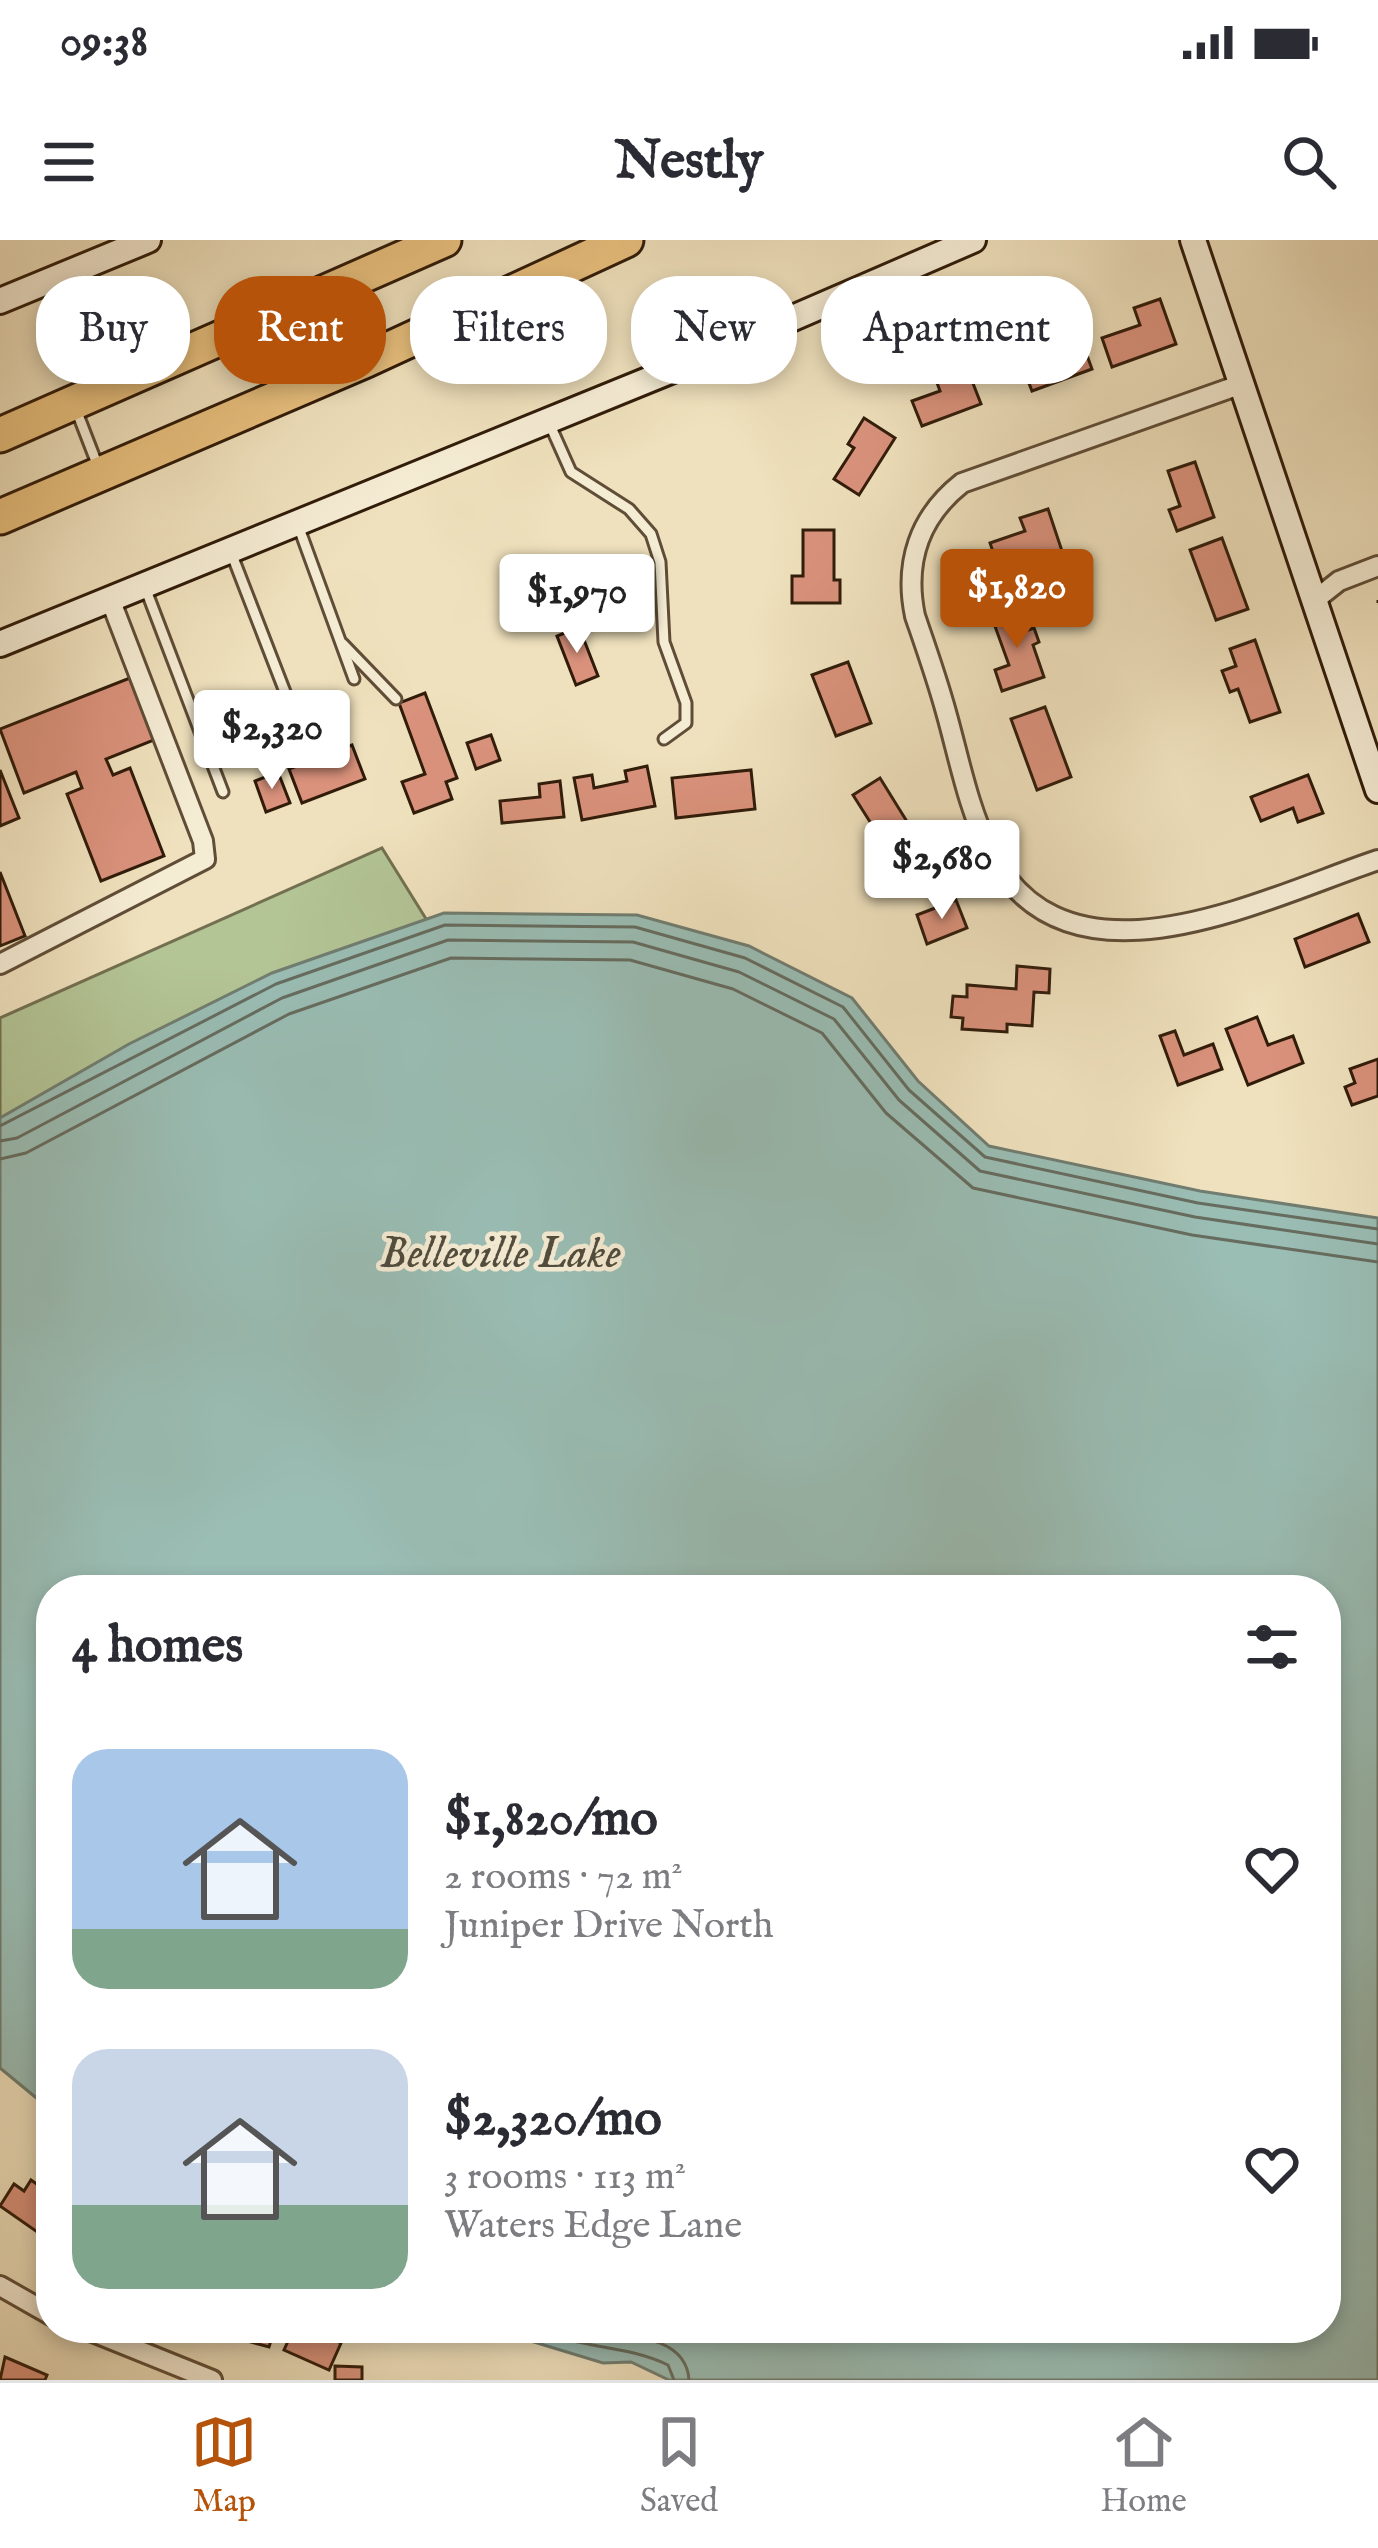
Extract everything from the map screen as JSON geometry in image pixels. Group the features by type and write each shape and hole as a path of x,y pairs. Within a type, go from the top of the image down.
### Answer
{"highway":[{"path":"0,410 393,240"},
{"path":"0,435 444,240"},
{"path":"0,517 366,360 626,240"}],"street":[{"path":"0,301 148,240"},
{"path":"0,644 974,240"},
{"path":"1193,240 1378,790"},
{"path":"1243,384 975,475 939,504 920,535 910,580 915,616 971,805 992,855 1022,892 1066,921 1112,933 1166,928 1378,860"},
{"path":"1315,600 1339,581 1377,570"},
{"path":"0,964 205,859 110,599"},
{"path":"0,2286 36,2306"},
{"path":"120,2343 212,2380"}],"lane":[{"path":"74,404 101,474"},
{"path":"548,420 571,472 629,509 651,534 660,562 664,642 686,703 686,723 664,739"},
{"path":"298,523 354,679"},
{"path":"230,550 309,754"},
{"path":"144,585 223,792"},
{"path":"340,640 396,699"}],"path":[{"path":"1378,600 1378,609"}],"green space":[{"path":"382,848 482,1009 0,1209 0,1018"}],"water":[{"name":"Belleville Lake","path":"444,913 637,915 749,946 852,998 918,1081 989,1146 1200,1191 1378,1218 1378,2380 669,2380 631,2362 603,2363 537,2343 1341,2343 1341,1575 36,1575 36,2098 0,2068 0,1118 129,1044 272,973"}],"building":[{"path":"1160,299 1176,344 1112,367 1102,338 1140,325 1134,308"},
{"path":"937,384 973,384 981,404 922,426 912,401 940,391"},
{"path":"864,418 895,438 859,495 834,479 854,448 848,444"},
{"path":"1195,462 1214,517 1177,531 1169,510 1180,506 1168,471"},
{"path":"1048,509 1062,551 1000,572 990,543 1025,531 1020,518"},
{"path":"803,530 834,530 834,580 840,580 840,603 792,603 792,576 803,576"},
{"path":"1222,538 1248,609 1216,620 1190,550"},
{"path":"1020,608 1028,630 1034,628 1039,642 1033,645 1044,677 1002,691 995,670 1009,665 992,618"},
{"path":"579,627 598,676 576,685 557,636"},
{"path":"1255,640 1280,712 1250,722 1238,689 1230,692 1222,671 1236,666 1230,649"},
{"path":"848,662 871,723 836,736 812,675"},
{"path":"135,676 159,738 106,759 113,775 130,768 164,856 101,881 67,794 82,788 76,772 24,793 0,729"},
{"path":"425,693 457,778 446,782 452,799 414,813 402,782 425,774 399,703"},
{"path":"1045,707 1071,777 1037,790 1011,719"},
{"path":"491,735 500,760 476,769 467,743"},
{"path":"352,745 365,779 302,803 289,769"},
{"path":"647,766 655,806 582,820 574,778 592,775 594,788 627,781 625,771"},
{"path":"0,770 19,818 0,826"},
{"path":"751,770 755,809 676,818 672,778"},
{"path":"278,772 290,803 266,812 255,781"},
{"path":"1308,775 1323,813 1298,822 1293,808 1261,821 1251,797"},
{"path":"880,778 924,849 898,866 853,795"},
{"path":"560,781 564,817 502,823 500,801 540,797 539,784"},
{"path":"0,872 25,936 0,946"},
{"path":"956,900 967,928 927,944 917,915"},
{"path":"1358,914 1369,942 1305,967 1295,939"},
{"path":"1017,966 1050,969 1049,993 1034,992 1032,1026 1007,1024 1007,1032 962,1029 963,1018 951,1017 953,996 967,997 967,985 1016,989"},
{"path":"1257,1017 1268,1045 1293,1036 1303,1063 1248,1085 1226,1029"},
{"path":"1175,1031 1184,1055 1213,1044 1222,1069 1178,1085 1160,1036"},
{"path":"1378,1059 1378,1096 1352,1105 1345,1087 1355,1083 1350,1069"},
{"path":"31,2180 36,2184 36,2231 0,2206 14,2184 24,2191"},
{"path":"287,2343 341,2343 329,2370 284,2350"},
{"path":"5,2357 47,2375 45,2380 0,2380"},
{"path":"335,2366 362,2367 362,2380 335,2380"}]}
